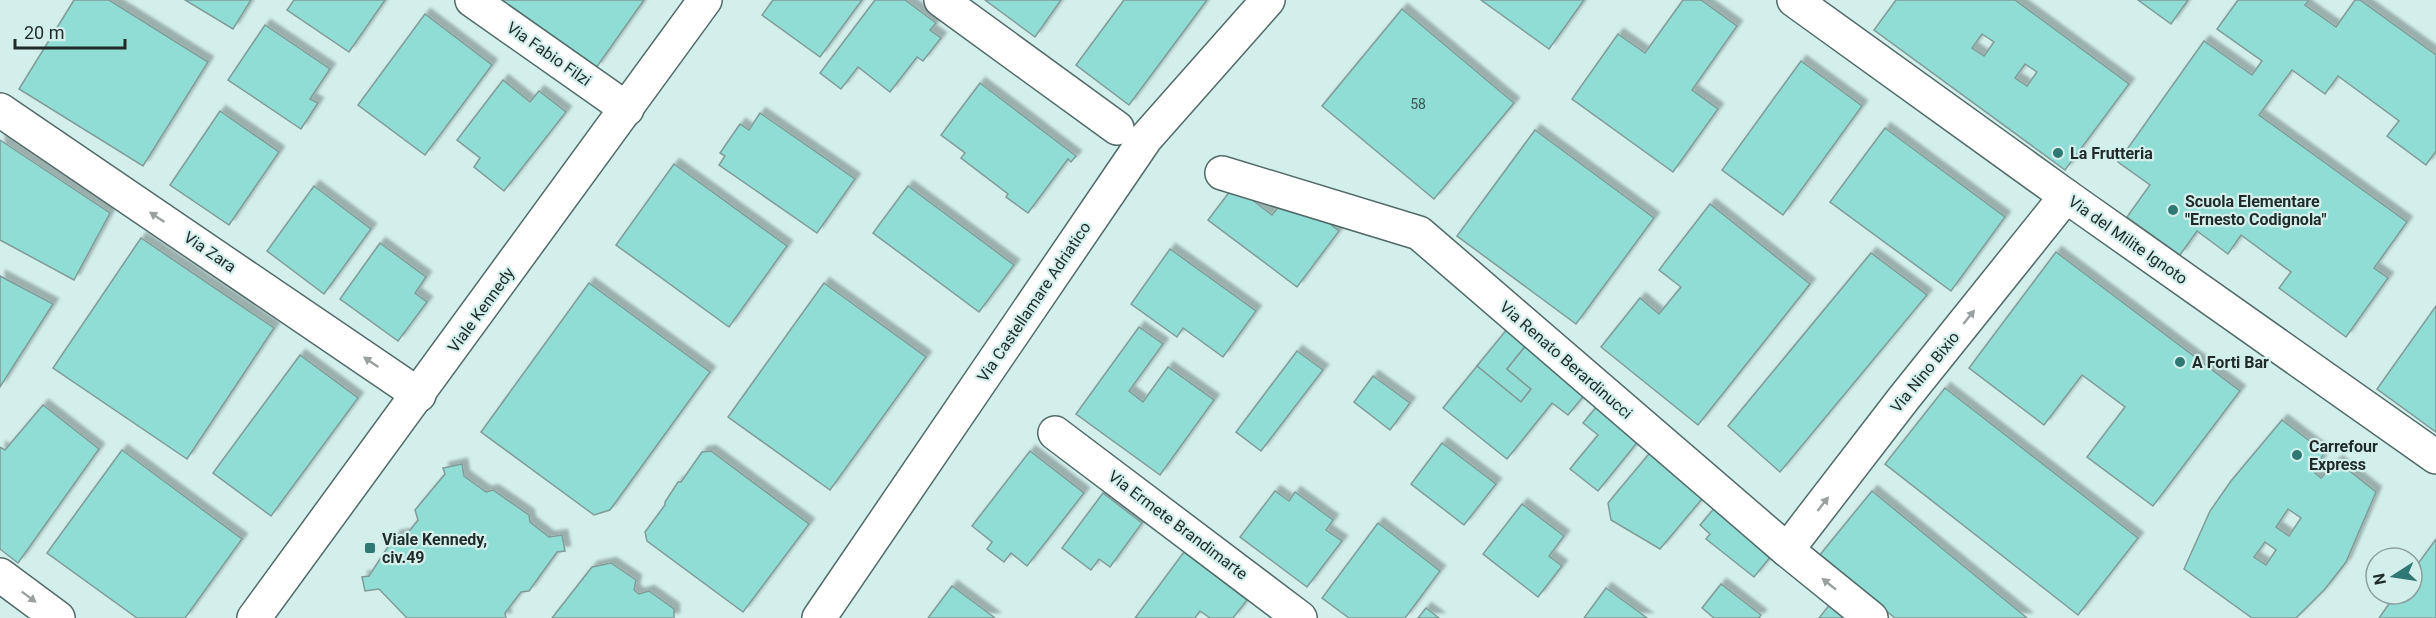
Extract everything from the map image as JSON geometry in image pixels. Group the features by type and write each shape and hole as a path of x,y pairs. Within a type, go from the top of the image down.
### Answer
{"street":[{"name":"Via Fabio Filzi","path":"472,0 627,109"},
{"name":"Viale Kennedy","path":"254,618 419,395 705,0"},
{"path":"941,0 1117,128"},
{"name":"Via Castellamare Adriatico","path":"819,618 1146,138 1268,0"},
{"name":"Via del Milite Ignoto","path":"1794,0 1830,10 2066,196 2436,457"},
{"name":"Via Zara","path":"0,110 419,395"},
{"name":"Via Renato Berardinucci","path":"1222,173 1419,233 1787,550 1871,618"},
{"name":"Via Nino Bixio","path":"1787,550 1904,398 2066,196"},
{"name":"Via Ermete Brandimarte","path":"1055,433 1300,618"},
{"path":"0,575 58,618"}],"building":[{"path":"74,0 109,0 208,62 143,166 19,89"},
{"path":"185,0 251,0 233,29"},
{"path":"294,0 385,0 349,52 287,10"},
{"path":"500,0 644,0 596,68"},
{"path":"773,0 862,0 820,57 762,15"},
{"path":"875,0 905,0 936,23 930,30 941,38 923,61 917,57 890,92 858,67 841,89 820,73"},
{"path":"985,0 1061,0 1035,37"},
{"path":"1124,0 1207,0 1129,105 1076,65"},
{"path":"1481,0 1584,0 1549,49"},
{"path":"1683,0 1701,0 1737,26 1692,90 1718,109 1673,172 1572,99 1618,34 1645,53"},
{"path":"1896,0 2015,0 2129,84 2065,170 1874,30","holes":["1982,34 1994,42 1984,56 1972,48","2025,64 2037,72 2027,86 2015,78"]},
{"path":"2138,0 2188,0 2171,24"},
{"path":"2238,0 2309,0 2305,5 2336,27 2355,0 2360,0 2436,55 2436,151 2426,165 2387,136 2399,121 2338,76 2325,94 2292,70 2259,115 2407,222 2374,268 2388,278 2346,337 2279,288 2291,272 2241,235 2228,254 2197,231 2180,255 2127,217 2150,185 2118,162 2204,41 2252,75 2262,61 2217,29"},
{"path":"1402,9 1514,103 1434,199 1322,106"},
{"path":"425,14 492,65 425,155 358,105"},
{"path":"265,25 330,69 310,99 318,103 301,129 228,80"},
{"path":"1801,61 1862,106 1783,215 1722,170"},
{"path":"503,80 530,102 539,91 566,112 504,191 474,167 480,158 457,140"},
{"path":"980,83 1076,156 1071,162 1068,159 1028,213 1006,197 1008,194 961,158 965,153 941,135"},
{"path":"220,111 279,152 229,225 170,185"},
{"path":"760,113 855,179 817,233 719,165 725,156 720,153 740,124 749,130"},
{"path":"1885,128 2005,217 1951,291 1830,202"},
{"path":"1535,130 1654,218 1576,324 1457,236"},
{"path":"0,140 110,213 74,280 0,240"},
{"path":"674,164 787,246 729,327 616,245"},
{"path":"314,186 371,229 324,294 267,251"},
{"path":"908,186 1014,265 979,312 873,233"},
{"path":"1234,186 1272,215 1282,203 1313,211 1339,231 1297,287 1208,220"},
{"path":"1710,204 1810,284 1698,425 1601,347 1640,298 1659,314 1681,287 1659,270"},
{"path":"141,238 274,328 187,459 53,368"},
{"path":"380,243 426,277 415,293 427,302 398,341 340,299"},
{"path":"1170,249 1256,311 1223,357 1183,328 1177,337 1131,304"},
{"path":"2056,252 2240,391 2153,506 2087,457 2125,407 2082,375 2044,425 1969,368"},
{"path":"1871,253 1927,295 1780,472 1728,426"},
{"path":"0,276 53,304 0,387"},
{"path":"589,283 710,372 610,510 594,515 481,432"},
{"path":"824,283 926,357 830,490 728,417"},
{"path":"2436,306 2436,432 2377,389"},
{"path":"1139,327 1163,344 1129,391 1143,402 1168,367 1214,400 1160,475 1076,414"},
{"path":"1508,328 1527,344 1507,369 1531,389 1521,402 1477,366"},
{"path":"1527,344 1587,392 1568,415 1552,403 1507,459 1443,408 1477,366 1521,402 1531,389 1507,369"},
{"path":"1297,351 1323,370 1261,451 1236,432"},
{"path":"300,355 358,398 271,516 213,473"},
{"path":"1373,376 1410,403 1390,430 1354,402"},
{"path":"1945,388 2138,538 2078,615 1885,464"},
{"path":"43,405 99,449 18,563 0,549 0,447 5,450"},
{"path":"1598,405 1640,439 1598,491 1570,469 1598,435 1583,423"},
{"path":"2282,420 2324,452 2315,473 2321,478 2337,461 2376,492 2346,562 2325,589 2296,618 2252,618 2184,569 2210,511 2231,481","holes":["2288,509 2301,518 2289,536 2276,527","2265,542 2276,550 2266,565 2254,557"]},
{"path":"1442,443 1496,484 1464,525 1411,484"},
{"path":"1653,449 1707,493 1660,549 1611,520 1608,503"},
{"path":"122,450 242,539 185,618 137,618 47,553"},
{"path":"711,451 809,524 743,612 647,541 645,532 665,505 678,482 681,482 702,452"},
{"path":"1030,451 1084,493 1027,566 1011,553 1004,562 987,549 992,542 972,526"},
{"path":"462,464 464,476 486,492 493,490 529,515 530,522 549,537 562,535 565,551 557,552 529,591 521,592 505,613 506,618 407,618 379,589 365,591 362,577 369,576 395,536 407,534 418,520 415,510 445,474 443,468"},
{"path":"1275,491 1289,501 1295,492 1333,520 1326,530 1342,541 1307,587 1240,537"},
{"path":"1872,491 2027,618 1895,618 1819,556"},
{"path":"1103,493 1142,523 1110,567 1099,559 1091,570 1062,548"},
{"path":"1522,504 1564,536 1549,556 1562,566 1538,597 1483,554"},
{"path":"1718,504 1776,550 1754,577 1706,539 1710,534 1700,525"},
{"path":"1378,523 1440,571 1405,618 1349,618 1322,598"},
{"path":"2436,539 2436,618 2379,618 2388,606 2424,606 2424,556"},
{"path":"1184,552 1247,600 1233,618 1210,618 1200,611 1195,618 1135,618"},
{"path":"611,563 636,580 634,590 639,594 649,591 674,609 674,618 552,618 592,567"},
{"path":"1721,584 1761,615 1759,618 1714,618 1702,608"},
{"path":"952,586 995,618 928,618"},
{"path":"1606,588 1647,618 1584,618"},
{"path":"1836,597 1861,618 1819,618"},
{"path":"1426,608 1439,618 1418,618"}],"place":[{"name":"La Frutteria","path":"2058,153"},
{"name":"Scuola Elementare \"Ernesto Codignola\"","path":"2173,210"},
{"name":"A Forti Bar","path":"2180,362"},
{"name":"Carrefour Express","path":"2297,455"},
{"name":"Viale Kennedy, civ.49","path":"370,548"}]}
